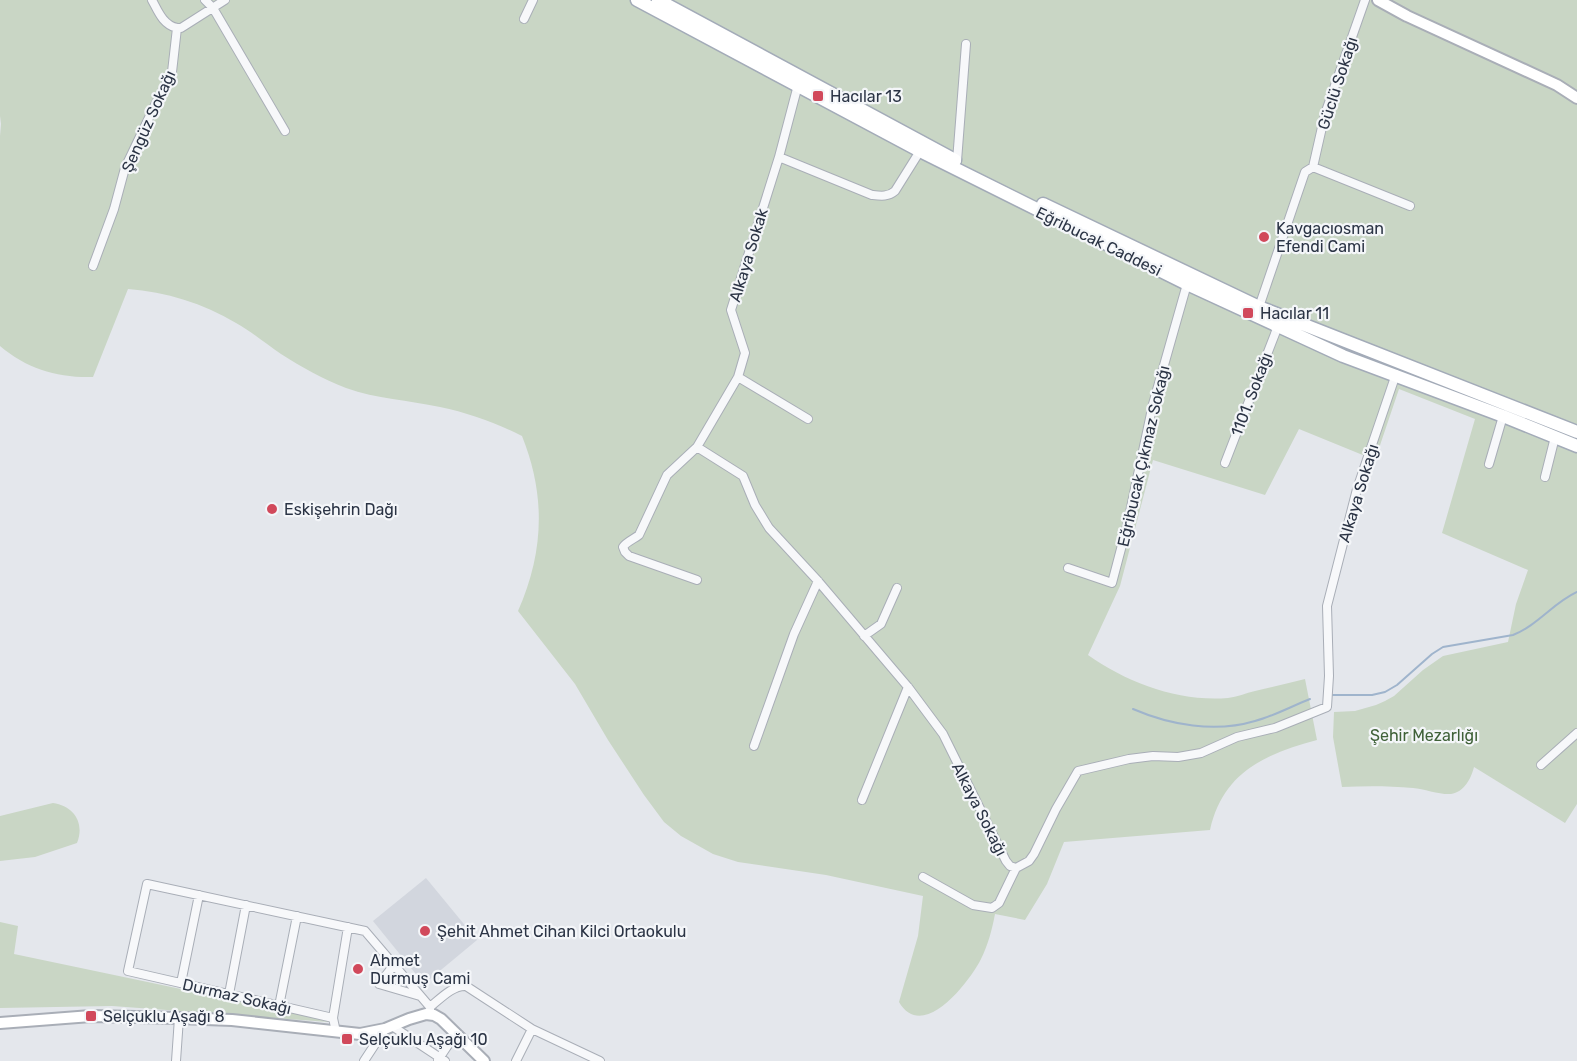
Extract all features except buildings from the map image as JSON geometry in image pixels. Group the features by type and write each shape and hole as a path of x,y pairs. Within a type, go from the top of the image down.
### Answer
{"main road":[{"name":"Eğribucak Caddesi","path":"637,0 920,151 1187,284 1343,356 1396,374 1577,446"},
{"name":"Eğribucak Caddesi","path":"658,0 957,161 1259,307 1577,432"}],"street":[{"path":"152,0 166,24 173,28 181,28 225,0"},
{"path":"205,0 213,8 285,131"},
{"path":"524,19 533,0"},
{"name":"Güclü Sokağı","path":"1259,307 1305,172 1313,166 1325,114 1365,0"},
{"path":"1380,0 1407,16 1557,85 1577,98"},
{"name":"Şengüz Sokağı","path":"93,266 114,209 125,168 172,72 177,28"},
{"path":"957,161 966,44"},
{"name":"Alkaya Sokak","path":"697,580 629,556 623,548 624,544 639,535 667,474 697,447 738,377 745,353 731,310 798,86"},
{"path":"778,157 872,195 883,196 891,195 895,191 920,151"},
{"path":"1313,166 1410,206"},
{"name":"Eğribucak Çıkmaz Sokağı","path":"1068,568 1112,583 1153,404 1187,284"},
{"name":"1101. Sokağı","path":"1225,463 1278,326"},
{"name":"Alkaya Sokağı","path":"697,447 743,476 755,505 769,528 818,581 908,687 943,734 1006,861 1010,866 1016,868 1029,861 1034,854 1078,771 1128,759 1153,756 1178,757 1201,753 1237,738 1275,728 1327,707 1329,676 1327,606 1358,489 1396,374"},
{"path":"738,377 808,419"},
{"path":"1489,464 1503,416"},
{"path":"1545,477 1555,437"},
{"path":"754,746 794,634 818,581"},
{"path":"864,636 881,624 897,588"},
{"path":"862,800 908,687"},
{"path":"1541,765 1577,733"},
{"path":"923,877 973,905 992,908 999,903 1016,868"},
{"name":"Durmaz Sokağı","path":"199,895 147,884 128,971 333,1018"},
{"path":"182,983 199,895 365,931 421,996 430,1011 441,1018 484,1061"},
{"path":"229,994 246,905"},
{"path":"279,1006 297,916"},
{"path":"336,1032 333,1018 348,927"},
{"path":"394,964 378,984 421,996"},
{"path":"0,1025 91,1016 179,1018 232,1020 360,1034 426,1014 456,988 466,986 532,1029 600,1061"},
{"path":"176,1061 179,1018"},
{"path":"389,1027 441,1060 456,1033"},
{"path":"364,1061 389,1027"},
{"path":"516,1061 532,1029"}],"shaded area":[{"name":"Şehit Ahmet Cihan Kilci Ortaokulu","path":"426,878 477,940 424,984 373,921"}],"green space":[{"name":"Şehir Mezarlığı","path":"0,0 1577,0 1577,804 1565,823 1474,767 1466,784 1460,791 1451,794 1404,787 1342,787 1333,737 1334,712 1355,711 1385,701 1443,656 1508,642 1516,604 1528,570 1442,533 1475,419 1399,389 1375,460 1299,429 1265,495 1153,460 1120,586 1088,655 1120,674 1154,689 1191,697 1231,697 1305,679 1317,740 1280,752 1249,768 1225,793 1216,810 1210,830 1064,842 1047,884 1025,920 995,914 990,937 981,959 957,993 933,1012 920,1016 909,1013 899,1002 918,936 923,896 826,875 738,862 713,854 681,836 664,822 644,795 575,684 518,611 533,567 539,524 535,480 522,436 461,412 369,395 346,388 296,364 248,330 223,316 197,304 156,293 128,289 93,377 68,376 44,371 21,361 0,346"},
{"path":"53,803 67,808 76,817 80,829 77,843 35,857 0,861 0,816"},
{"path":"0,922 18,926 14,954 324,1019 329,1022 112,1006 0,1008"}],"waterway":[{"path":"1333,695 1372,695 1385,692 1397,685 1443,647 1513,635 1530,626 1560,602 1577,592"},
{"path":"1133,709 1177,723 1209,727 1240,725 1262,719 1310,699"}],"place":[{"name":"Hacılar 13","path":"818,96"},
{"name":"Kavgacıosman Efendi Cami","path":"1264,237"},
{"name":"Hacılar 11","path":"1248,313"},
{"name":"Eskişehrin Dağı","path":"272,509"},
{"name":"Şehit Ahmet Cihan Kilci Ortaokulu","path":"425,931"},
{"name":"Ahmet Durmuş Cami","path":"358,969"},
{"name":"Selçuklu Aşağı 8","path":"91,1016"},
{"name":"Selçuklu Aşağı 10","path":"347,1039"}]}
